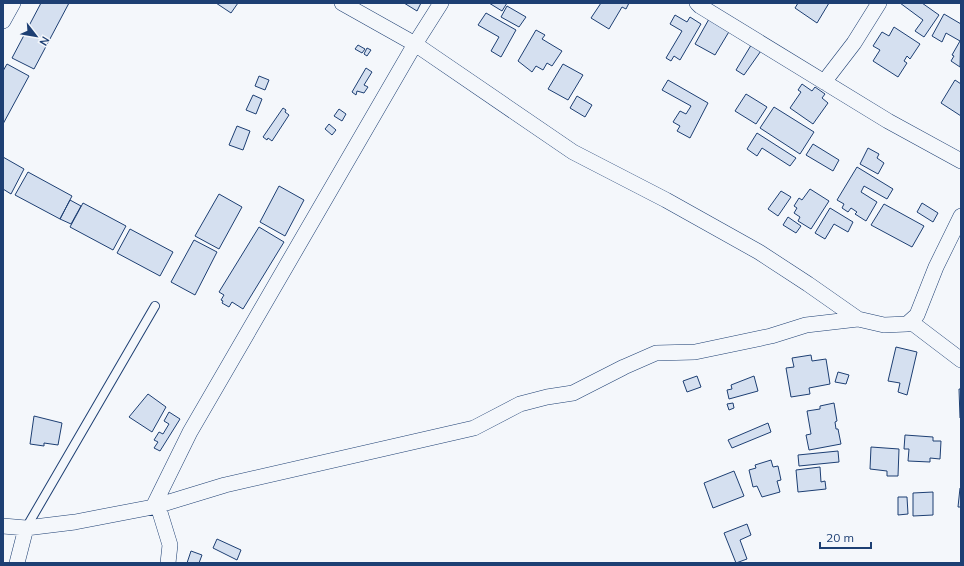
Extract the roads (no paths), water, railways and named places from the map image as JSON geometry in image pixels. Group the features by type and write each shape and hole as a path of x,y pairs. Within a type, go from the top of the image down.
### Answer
{"street":[{"path":"3,21 13,3"},
{"path":"342,3 415,44 573,152 666,200 758,252 808,284 858,319"},
{"path":"153,506 190,432 415,44 441,3"},
{"path":"697,3 724,22 894,125 961,161"},
{"path":"824,82 854,43 879,3"},
{"path":"3,526 26,528 75,522 153,506 233,484 474,428 520,404 547,397 572,393 656,353 695,352 771,336 806,325 858,319 884,325 904,325 911,322 921,306 936,268 961,216"},
{"path":"911,322 961,360"},
{"path":"153,506 158,506 170,545 168,563"},
{"path":"17,563 26,528"}],"lane":[{"path":"26,528 155,306"}]}
